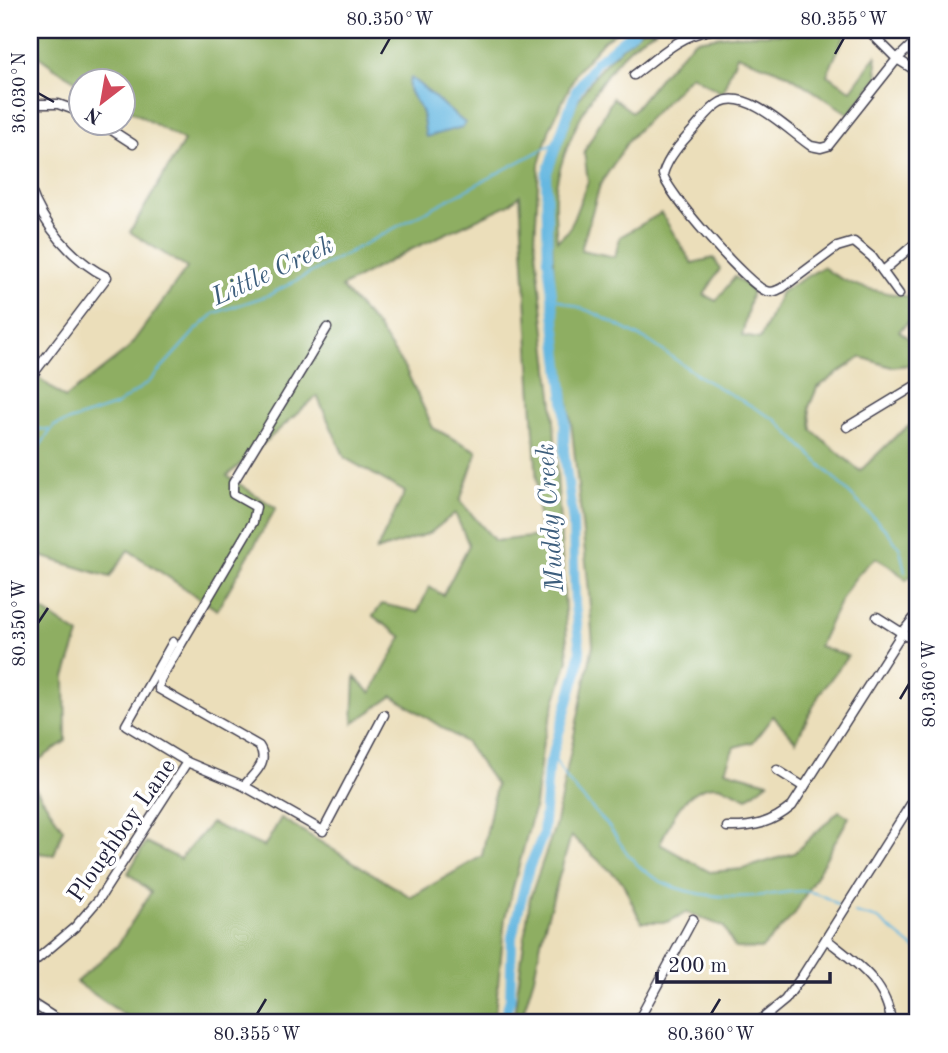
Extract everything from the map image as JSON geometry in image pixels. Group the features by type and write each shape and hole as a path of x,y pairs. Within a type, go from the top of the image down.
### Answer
{"street":[{"path":"634,75 679,41 693,33 710,30"},
{"path":"868,30 897,59 918,72"},
{"path":"899,294 859,244 850,242 826,255 782,288 765,291 745,276 694,219 667,187 663,174 675,151 702,120 716,106 730,99 741,99 755,105 811,146 826,147 849,122 897,59 918,38"},
{"path":"30,104 58,104 66,107"},
{"path":"121,136 133,144"},
{"path":"30,188 36,205 63,244 90,269 107,278 34,373"},
{"path":"883,271 918,242"},
{"path":"244,786 263,761 263,752 259,746 159,690 160,680 253,522 256,507 233,494 233,484 327,328"},
{"path":"847,427 918,384"},
{"path":"727,827 757,825 776,818 792,806 902,633 918,613"},
{"path":"877,617 918,643"},
{"path":"173,642 126,725 187,762"},
{"name":"Ploughboy Lane","path":"30,965 75,927 99,899 187,762 244,786 324,831 384,715"},
{"path":"777,771 804,787"},
{"path":"757,1023 785,1000 918,793"},
{"path":"640,1022 693,919"},
{"path":"826,939 866,971 883,992 890,1010 891,1023"},
{"path":"30,1002 63,1023"}],"green space":[{"path":"30,30 619,30 603,41 577,71 550,128 539,164 535,241 553,405 568,660 543,742 535,805 505,918 494,1023 136,1023 76,982 117,946 151,892 128,873 146,842 180,859 211,823 264,847 281,818 411,897 482,856 496,785 466,743 393,696 353,723 355,677 371,693 402,637 373,616 382,604 418,612 429,587 443,595 469,545 455,513 430,533 376,551 405,492 345,458 317,396 227,476 276,508 217,610 128,550 110,577 30,553 30,371 65,398 127,350 187,268 130,232 184,141 136,113 136,66 66,66 66,75 30,50","holes":["520,195 540,536 495,541 460,501 477,451 433,428 406,370 375,324 341,287 410,250 508,205"]},
{"path":"642,30 656,30 638,41 606,76 591,98 569,143 555,193 557,241 569,230 588,181 584,152 613,98 632,112 695,40 729,35 846,32 827,75 851,90 876,56 878,77 849,114 787,74 737,55 722,93 691,75 630,138 600,185 581,250 615,257 620,237 661,213 692,263 714,258 720,269 704,295 716,301 735,277 752,290 742,336 760,339 781,292 823,267 854,284 910,297 918,313 899,331 914,343 918,343 918,364 891,367 861,357 817,388 809,407 812,430 860,471 918,419 918,571 906,580 876,558 866,566 849,586 819,646 848,656 820,693 796,741 773,716 753,742 734,747 725,770 768,782 747,798 719,786 695,792 680,807 660,844 710,872 743,869 794,853 839,811 849,817 794,915 761,949 735,948 724,927 687,912 668,922 641,922 622,881 571,836 520,1023 513,1023 530,898 555,826 593,645 572,430 555,305 549,177 576,103 610,58"},
{"path":"30,602 79,635 65,677 66,741 30,766"},
{"path":"30,780 63,829 54,855 30,852"}],"water":[{"path":"411,78 465,123 463,127 426,137 423,117 409,88"}],"waterway":[{"name":"Muddy Creek","path":"503,1023 510,999 512,937 529,868 543,835 548,770 578,668 580,650 575,605 573,523 564,451 565,410 548,260 546,175 576,91 596,62 635,30"},
{"name":"Little Creek","path":"30,460 54,426 115,406 149,382 215,313 269,295 558,141"},
{"path":"552,297 594,313 650,342 705,380 776,420 888,532 900,549 905,572"},
{"path":"30,428 49,430"},
{"path":"553,756 570,784 606,823 631,858 657,879 705,895 739,897 798,891 816,894 838,905"},
{"path":"855,913 878,919 918,951"}]}
